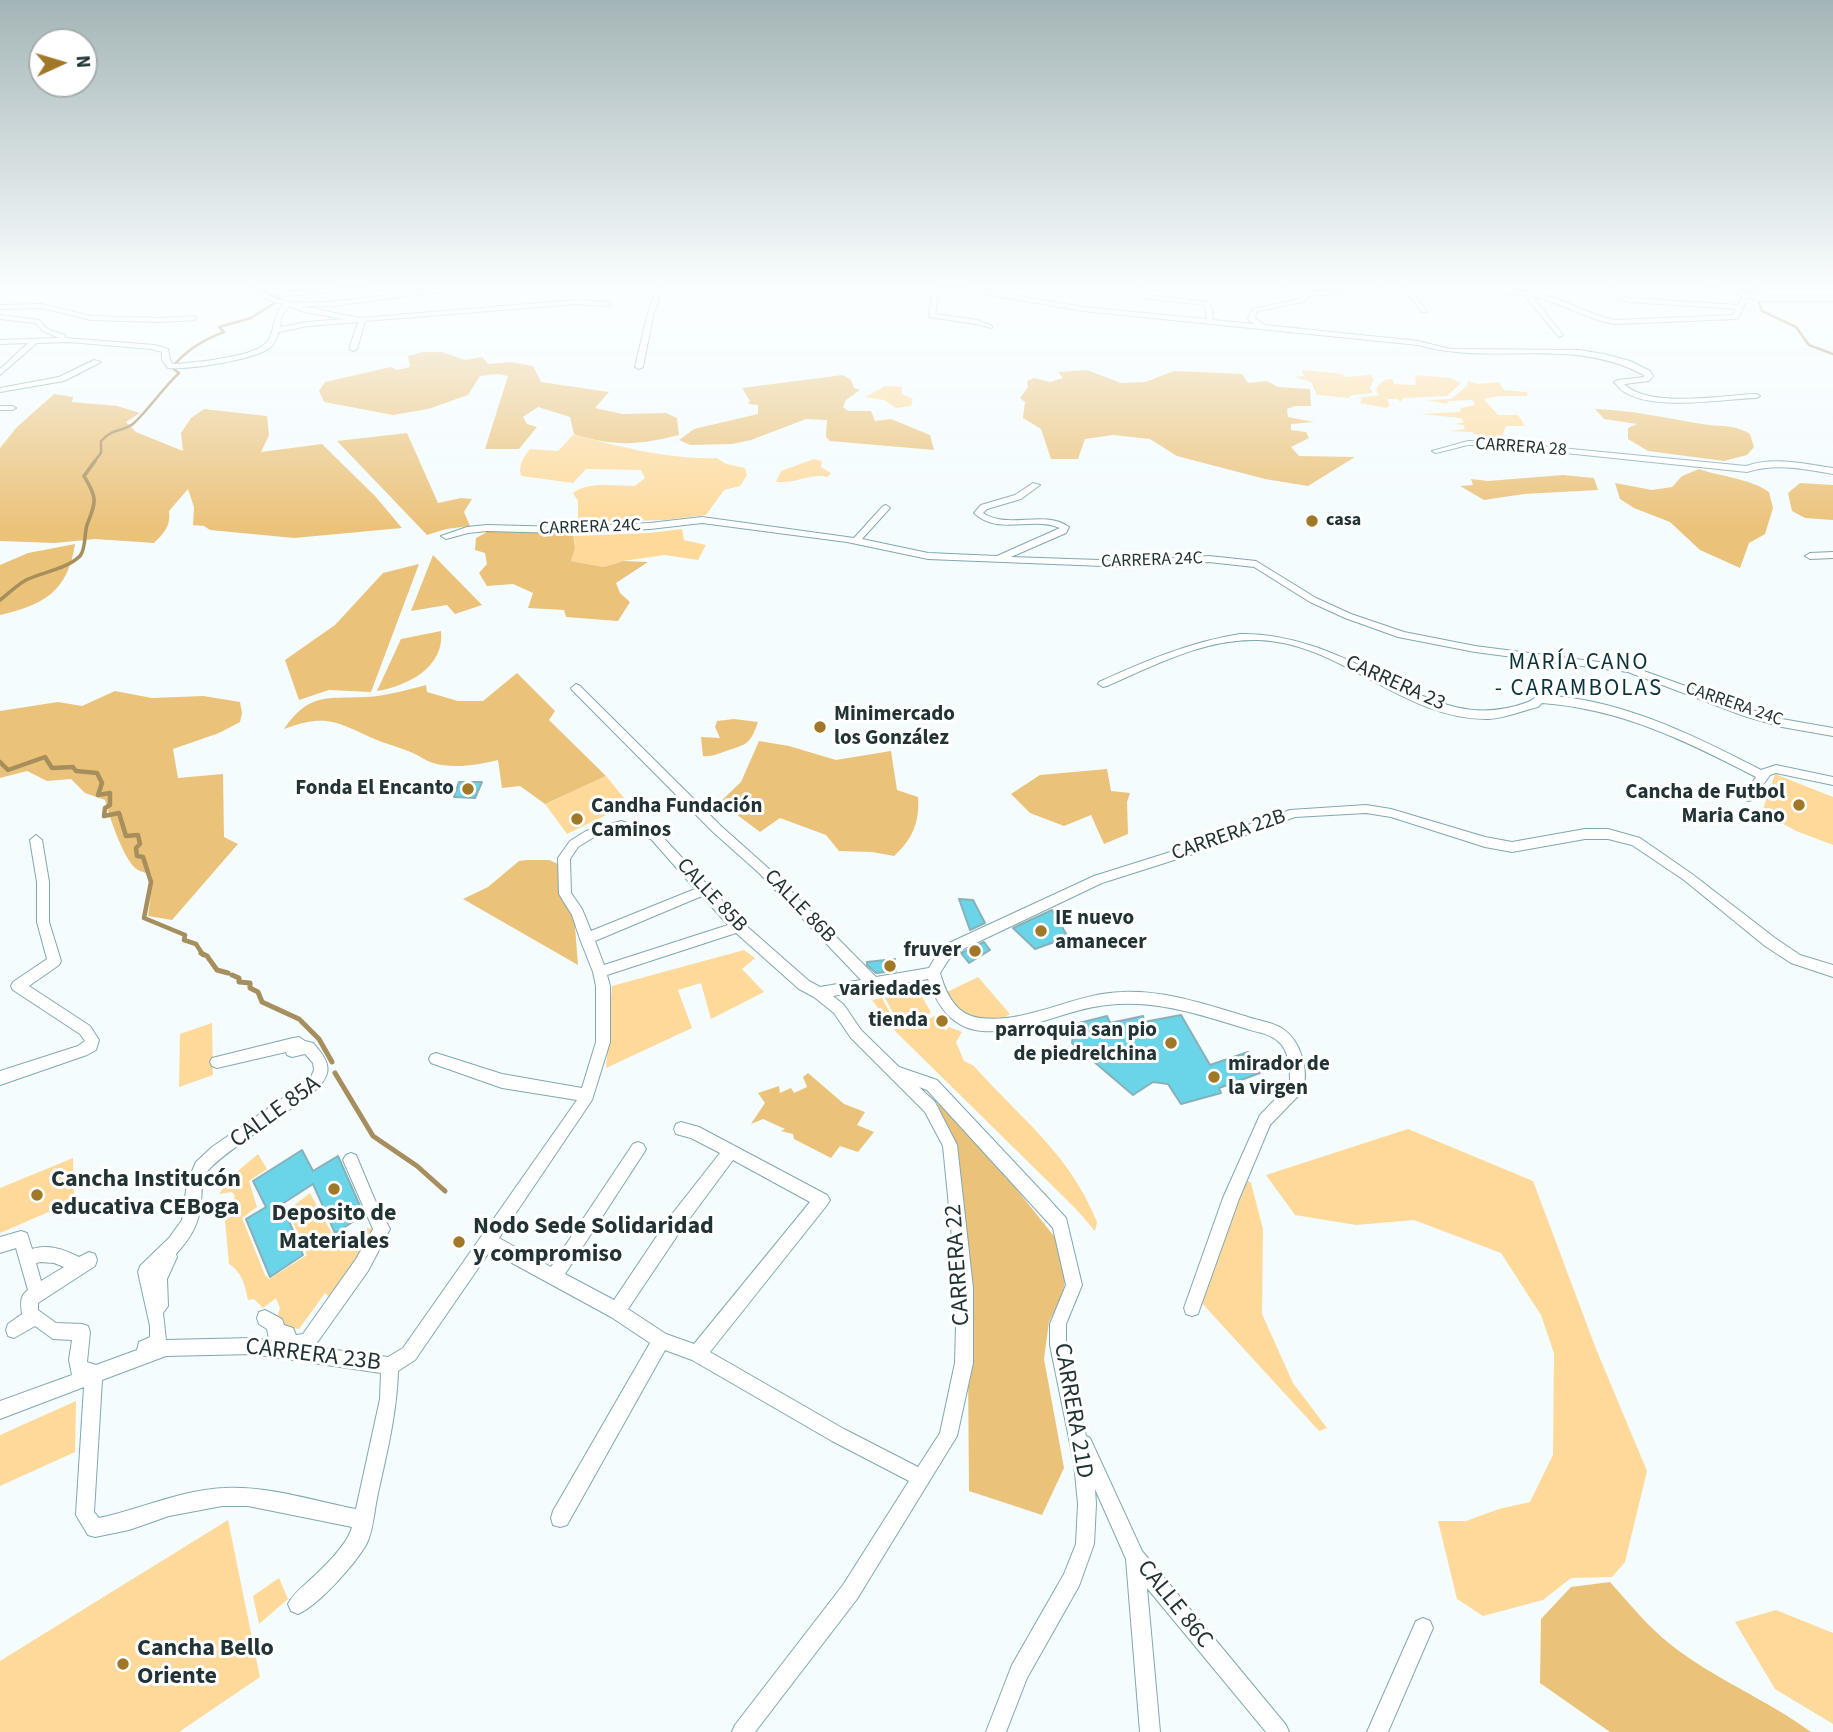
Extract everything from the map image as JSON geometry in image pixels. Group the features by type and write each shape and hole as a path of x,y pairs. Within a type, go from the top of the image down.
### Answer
{"street":[{"path":"0,390 61,379 83,369"},
{"path":"1636,369 1647,373 1646,379 1618,382 1622,389 1632,394 1684,400 1756,396"},
{"path":"0,408 12,408"},
{"name":"CARRERA 28","path":"1436,451 1468,443 1489,443 1747,469 1758,464 1780,464 1833,471"},
{"path":"1000,558 1063,531 1065,527 1059,523 1020,523 984,518 978,513 984,507 1018,497 1036,485"},
{"path":"856,541 886,508"},
{"name":"CARRERA 24C","path":"446,536 467,530 562,530 650,526 702,520 856,541 939,561 1000,558 1128,564 1209,559 1256,564 1312,600 1402,635 1475,649 1630,669 1748,713 1833,733"},
{"path":"1810,556 1833,555"},
{"name":"CARRERA 23","path":"1103,684 1180,651 1243,638 1264,638 1323,652 1413,695 1460,712 1484,716 1534,704 1540,699 1568,699 1605,706 1680,735 1763,776"},
{"name":"CALLE 86B","path":"576,688 717,829 763,870 867,982"},
{"path":"1748,797 1766,772 1776,769 1833,782"},
{"name":"CARRERA 22B","path":"933,973 944,955 954,947 1098,878 1186,852 1294,814 1366,809 1391,813 1485,842 1512,847 1585,834 1608,834 1636,841 1688,877 1770,942 1796,959 1833,971"},
{"name":"CALLE 85B","path":"586,1097 604,1042 600,972 578,913 565,894 564,858 574,844 590,834 621,825 655,836 738,927 804,985 819,993"},
{"path":"0,1078 82,1051 91,1046 92,1040 85,1030 18,986 54,961 43,922 43,882 36,840"},
{"path":"586,939 705,890"},
{"path":"600,972 738,927"},
{"path":"819,993 867,982 933,973 944,1003 970,1022 1000,1024 1103,1000 1154,999 1224,1014 1279,1033 1298,1060 1297,1087 1265,1120 1231,1198 1192,1308"},
{"name":"CARRERA 22","path":"742,1732 850,1592 948,1436 964,1363 965,1288 950,1145 930,1107 856,1034 839,1009 819,993"},
{"path":"217,1062 298,1041"},
{"path":"14,1330 31,1318 38,1318 53,1331 82,1332 78,1360 80,1374 158,1342 158,1326 146,1272 190,1224 193,1188 205,1161 266,1117 308,1091 321,1076 322,1067 308,1046 292,1051 298,1041"},
{"name":"CALLE 85A","path":"166,1348 159,1279 164,1264 192,1228 197,1213 196,1194 200,1179 212,1162 239,1139 293,1104 328,1076 320,1053 298,1041"},
{"path":"436,1059 502,1081 586,1097"},
{"name":"CARRERA 21D","path":"891,1067 905,1076 932,1085 1022,1179 1060,1224 1074,1285 1058,1324 1059,1345 1076,1424 1087,1504 1085,1544 1072,1580 1019,1672 996,1732"},
{"name":"CARRERA 23B","path":"0,1410 166,1348 252,1346 390,1366 409,1354 586,1097"},
{"path":"681,1129 694,1132 822,1200 696,1354"},
{"path":"554,1277 638,1149"},
{"path":"617,1311 675,1224 730,1152"},
{"path":"265,1318 276,1325 275,1333 287,1334 288,1341 298,1344 308,1341 362,1265 382,1229 367,1204 367,1197 351,1160"},
{"path":"0,1245 21,1239 37,1295"},
{"path":"488,1241 617,1311 661,1340 696,1354 871,1453 921,1478"},
{"path":"27,1259 54,1253 84,1263 29,1299 31,1318"},
{"path":"303,1355 374,1258"},
{"path":"560,1518 661,1340"},
{"path":"298,1604 330,1575 359,1539 389,1399 390,1366"},
{"path":"94,1373 85,1515 95,1528 129,1521 169,1507 222,1497 248,1497 365,1520"},
{"name":"CALLE 86C","path":"1076,1424 1135,1558 1279,1732"},
{"path":"1135,1558 1150,1732"},
{"path":"1377,1732 1423,1628"}],"shaded area":[{"path":"383,369 534,369 541,382 609,392 595,408 622,414 666,413 677,418 679,435 639,443 602,441 574,434 570,417 538,407 523,417 527,424 537,427 519,449 485,449 508,376 498,374 480,376 468,395 428,409 393,415 324,402 319,391 325,382"},
{"path":"1087,370 1121,383 1145,382 1174,371 1242,374 1248,383 1267,381 1278,387 1310,389 1311,406 1287,409 1288,417 1314,422 1291,424 1291,430 1306,432 1309,438 1291,447 1299,456 1355,457 1308,486 1265,479 1177,456 1150,439 1113,435 1085,439 1078,459 1051,459 1041,429 1023,418 1025,402 1020,398 1028,387 1027,381 1034,378 1050,382 1063,378 1058,372"},
{"path":"1302,370 1342,374 1346,377 1370,375 1374,379 1370,388 1373,393 1352,395 1349,398 1317,395 1311,382 1294,377 1304,376"},
{"path":"843,375 851,380 854,388 860,390 846,400 843,407 848,411 871,411 875,421 891,419 930,435 934,450 830,441 826,437 827,420 806,419 751,440 732,444 690,445 679,440 694,429 758,414 758,405 748,404 750,401 742,388"},
{"path":"1415,375 1451,378 1461,383 1447,396 1404,398 1400,402 1398,399 1387,399 1390,406 1386,408 1360,403 1362,399 1358,398 1379,395 1376,389 1387,380 1392,379 1394,384 1416,385"},
{"path":"1467,381 1478,384 1499,382 1504,390 1527,392 1528,396 1484,399 1498,415 1518,415 1525,426 1506,426 1501,439 1485,440 1472,432 1449,431 1465,429 1463,425 1455,424 1464,422 1461,418 1421,414 1460,412 1461,408 1475,405 1472,400 1448,401 1447,404 1428,400 1451,399 1468,385"},
{"path":"885,386 902,387 902,394 913,399 911,406 896,408 884,400 865,397"},
{"path":"54,394 73,397 72,402 117,406 140,413 126,422 136,432 183,451 181,433 191,418 204,409 267,416 269,435 261,452 322,444 375,496 402,528 294,538 210,530 204,526 193,525 194,507 188,489 169,511 166,529 154,543 95,539 55,543 0,541 0,448 17,427"},
{"path":"1595,409 1733,427 1750,434 1754,447 1747,455 1724,461 1648,451 1628,439 1628,428 1637,424 1604,419"},
{"path":"407,433 438,503 461,498 472,499 464,512 470,526 427,535 337,441"},
{"path":"574,434 646,452 717,458 726,464 745,468 747,475 740,486 724,490 706,515 665,520 578,522 578,501 573,493 579,489 611,485 635,486 645,478 641,470 586,469 573,483 521,476 522,462 530,449 558,451"},
{"path":"814,459 822,461 821,467 831,473 828,477 815,476 776,482 781,471"},
{"path":"1699,469 1744,481 1769,492 1773,508 1765,534 1749,543 1740,568 1700,550 1670,522 1634,508 1620,499 1615,483 1652,490 1672,487 1682,476"},
{"path":"1563,475 1594,478 1598,490 1524,494 1484,500 1460,486 1473,485 1471,479 1488,481"},
{"path":"1800,483 1833,485 1833,520 1805,518 1792,511 1788,493"},
{"path":"682,529 684,540 706,545 698,560 665,555 623,561 604,567 571,561 575,548 574,536"},
{"path":"489,531 573,533 575,548 571,561 604,567 623,561 648,562 616,583 620,593 630,602 618,621 566,617 564,610 528,608 533,593 513,584 487,586 479,573 487,564 485,553 475,550 476,538"},
{"path":"75,544 67,574 51,593 41,601 0,615 0,565 28,553"},
{"path":"433,555 482,605 455,614 447,605 411,611"},
{"path":"419,564 371,692 329,690 299,700 285,660 335,625 383,573"},
{"path":"441,631 441,644 437,655 422,673 401,685 377,691 401,639"},
{"path":"517,673 555,711 549,720 606,776 545,804 520,786 502,788 498,760 466,766 441,765 330,722 310,722 284,729 302,709 320,700 381,695 426,685 427,692 458,701 483,701"},
{"path":"115,691 152,698 203,696 240,702 240,722 219,733 173,749 178,778 223,774 224,837 238,844 172,920 148,916 151,874 138,870 130,863 117,836 105,800 85,793 71,779 47,781 27,771 0,778 0,711 58,702 82,706"},
{"path":"734,719 758,722 747,743 714,755 703,756 701,737 720,738 715,727 717,721"},
{"path":"759,741 789,746 836,760 891,751 897,790 918,797 914,830 906,844 894,856 839,851 826,835 780,818 760,832 720,802 741,782"},
{"path":"1107,769 1111,791 1130,793 1127,802 1128,834 1104,844 1091,815 1064,826 1030,813 1011,794 1040,775"},
{"name":"Cancha de Futbol Maria Cano","path":"1775,774 1833,797 1833,845 1796,831 1762,812"},
{"name":"Candha Fundación Caminos","path":"606,776 629,804 567,834 545,804"},
{"path":"549,860 565,867 578,914 575,927 578,965 463,899 488,887 519,861"},
{"path":"744,950 755,958 742,969 764,992 711,1019 701,983 678,990 692,1028 606,1068 612,986"},
{"path":"942,976 947,992 978,977 1010,1014 999,1020 989,1021 971,1017 955,1005 941,989"},
{"path":"913,990 919,992 931,1012 917,1023 898,1022 885,998 898,994 909,996"},
{"path":"882,998 896,1024 911,1025 935,1016 941,1028 946,1030 949,1027 962,1032 956,1042 964,1061 974,1066 1043,1138 1073,1176 1097,1222 1095,1231 1076,1209 896,1032 872,1000"},
{"path":"212,1023 213,1075 179,1087 180,1034"},
{"path":"808,1073 844,1104 865,1112 857,1125 874,1132 858,1152 840,1146 831,1158 794,1139 793,1134 781,1131 785,1129 763,1119 751,1124 765,1103 758,1093 779,1086 780,1093 791,1088 794,1093 807,1087 803,1077"},
{"path":"936,1099 989,1155 1058,1241 1066,1276 1062,1296 1049,1322 1044,1359 1064,1468 1042,1515 969,1491 968,1369 952,1149"},
{"path":"1408,1129 1533,1181 1596,1349 1647,1471 1625,1562 1612,1577 1571,1578 1543,1600 1483,1616 1457,1599 1438,1521 1466,1521 1499,1509 1530,1502 1553,1455 1554,1353 1541,1315 1501,1253 1414,1220 1356,1225 1295,1215 1266,1175"},
{"path":"258,1154 267,1169 249,1181 257,1207 242,1218 269,1279 307,1255 288,1210 310,1193 340,1248 368,1228 377,1231 332,1300 325,1293 299,1329 284,1328 277,1318 280,1308 276,1298 263,1308 254,1299 248,1300 240,1275 229,1264 225,1220 235,1196 232,1192 219,1194 233,1175"},
{"name":"Cancha Institucón educativa CEBoga","path":"73,1158 74,1201 0,1233 0,1188"},
{"path":"1247,1180 1251,1183 1263,1229 1262,1314 1293,1383 1327,1428 1319,1431 1200,1301"},
{"path":"76,1401 75,1452 0,1486 0,1435"},
{"path":"228,1520 260,1677 179,1732 0,1732 0,1661"},
{"path":"279,1578 288,1599 259,1624 253,1596"},
{"path":"1610,1582 1670,1644 1704,1668 1811,1732 1610,1732 1540,1683 1541,1619 1571,1587"},
{"path":"1776,1610 1833,1633 1833,1724 1775,1689 1735,1622"}],"building":[{"name":"Fonda El Encanto","path":"459,782 482,782 475,798 454,797"},
{"path":"959,899 973,900 985,923 970,930"},
{"name":"IE nuevo amanecer","path":"1052,910 1068,937 1035,949 1013,928"},
{"name":"fruver","path":"984,942 990,950 969,963 961,953"},
{"path":"895,959 896,971 876,973 867,965 867,962"},
{"path":"1181,1015 1210,1065 1248,1052 1260,1073 1219,1088 1221,1093 1181,1104 1168,1084 1153,1082 1133,1095 1072,1043 1075,1024 1107,1016 1110,1023 1143,1016 1144,1022"},
{"path":"302,1150 313,1171 338,1156 364,1215 335,1233 313,1184 282,1204 303,1255 270,1277 246,1219 266,1207 253,1181"}],"waterway":[{"path":"94,462 101,453 101,441 134,423 179,373 173,369"},
{"path":"0,600 26,580 61,567 80,556 94,500 84,476 95,461"},
{"path":"0,762 8,770 45,757 52,768 73,767 76,771 97,773 102,783 98,795 110,793 110,805 105,808 104,816 119,813 126,836 138,835 140,844 136,848 137,856 143,857 151,882 144,918 185,935 184,940 196,944 202,954"},
{"path":"202,954 217,970 228,973"},
{"path":"232,975 239,978 239,982 250,983 250,988 258,992 262,1002 299,1019"},
{"path":"301,1021 319,1039 332,1062"},
{"path":"335,1073 373,1136 417,1166 445,1191"}],"place":[{"name":"casa","path":"1312,521"},
{"name":"Minimercado los González","path":"820,727"},
{"name":"Fonda El Encanto","path":"468,789"},
{"name":"Cancha de Futbol Maria Cano","path":"1799,805"},
{"name":"Candha Fundación Caminos","path":"577,819"},
{"name":"IE nuevo amanecer","path":"1041,931"},
{"name":"fruver","path":"975,951"},
{"name":"variedades","path":"890,966"},
{"name":"tienda","path":"942,1021"},
{"name":"parroquia san pio de piedrelchina","path":"1171,1043"},
{"name":"mirador de la virgen","path":"1214,1077"},
{"name":"Deposito de Materiales","path":"334,1189"},
{"name":"Cancha Institucón educativa CEBoga","path":"37,1195"},
{"name":"Nodo Sede Solidaridad y compromiso","path":"459,1242"},
{"name":"Cancha Bello Oriente","path":"123,1664"}],"district":[{"name":"MARÍA CANO - CARAMBOLAS","path":"1579,677"}]}
